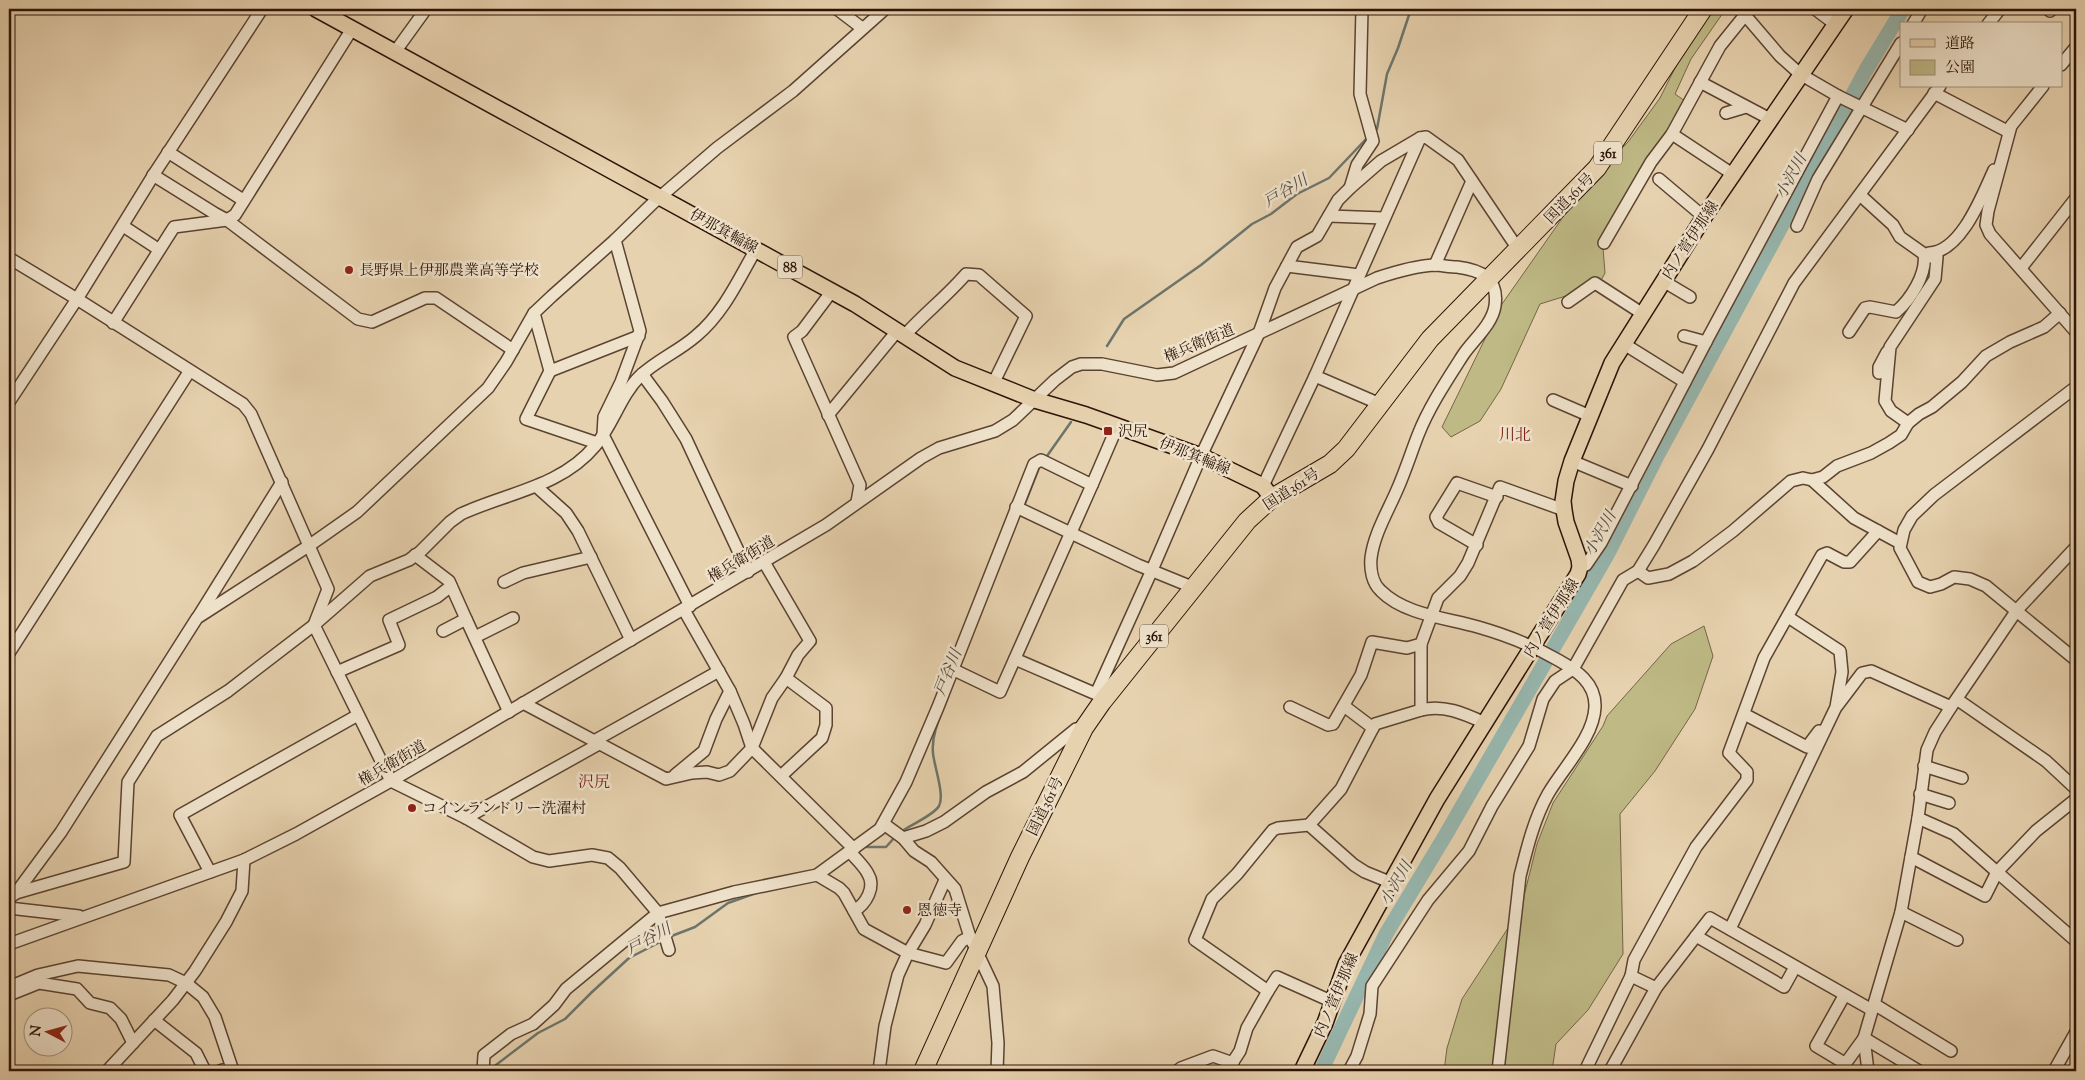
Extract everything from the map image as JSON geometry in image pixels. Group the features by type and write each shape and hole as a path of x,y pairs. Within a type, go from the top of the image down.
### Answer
{"highway":[{"name":"国道361号","path":"922,1071 973,944 1020,857 1099,698 1247,521 1268,492 1330,464 1346,449 1430,338 1597,168 1703,9"}],"main road":[{"name":"伊那箕輪線","path":"316,9 832,291 902,332 955,368 1035,400 1202,456 1268,492"},
{"name":"内ノ萱伊那線","path":"1302,1071 1325,1023 1346,964 1437,799 1535,647 1578,574 1580,567 1564,510 1563,501 1566,481 1572,461 1612,363 1704,217 1846,9"}],"street":[{"path":"9,402 77,299 153,175 262,9"},
{"path":"395,52 426,9"},
{"path":"837,9 862,28"},
{"path":"197,618 310,545 357,512 488,388 534,313 716,148 792,91 885,9"},
{"path":"1350,188 1357,165 1369,149 1372,134 1360,94 1362,9"},
{"path":"1815,9 1835,24"},
{"path":"1914,22 1922,9"},
{"path":"1990,22 2000,9"},
{"path":"1604,243 1651,162 1672,134 1720,46 1746,12 1780,56 1800,74 1908,130"},
{"path":"113,323 158,249 174,227 227,220 235,215 352,29"},
{"path":"1797,226 1818,179 1900,45"},
{"path":"2062,64 2076,47"},
{"path":"1700,82 1770,119"},
{"path":"2041,88 2015,120 2009,132 1986,225 1999,246 2021,268 2076,332"},
{"path":"1349,1071 1357,1056 1370,1014 1372,986 1380,971 1428,900 1469,851 1492,806 1529,746 1543,699 1555,680 1569,666 1623,580 1638,572 1708,449 1794,283 1937,90 2009,132"},
{"path":"1580,567 1586,565 1601,543 1706,342 1840,96"},
{"path":"1726,114 1746,106"},
{"path":"1672,134 1734,174"},
{"path":"1015,659 1099,698 1152,570 1259,333 1276,288 1287,266 1297,247 1317,236 1338,200 1381,161 1420,138 1426,138 1458,160 1518,250"},
{"path":"1268,492 1315,376 1420,138"},
{"path":"168,152 243,200"},
{"path":"1925,255 1939,252 1961,234 2002,157"},
{"path":"153,175 227,220 358,319 372,322 425,298 436,298 513,350"},
{"path":"1659,179 1704,217"},
{"path":"1435,265 1472,181"},
{"path":"1860,195 1893,224 1900,237 1925,255 1937,257 1935,279 1890,347 1879,367 1879,373"},
{"path":"2021,268 2076,198"},
{"path":"1329,216 1384,218"},
{"path":"123,226 158,249"},
{"path":"615,240 640,331 621,382 604,417 600,439 730,691 752,748 852,851 868,873 871,880 869,896 861,907 854,911"},
{"path":"12,896 124,862 128,782 157,736 228,690 314,625 370,576 415,555 461,514 477,506 537,487 572,466 600,439 617,409 642,374 695,337 706,327 724,303 756,249"},
{"path":"1849,332 1865,308 1870,307 1896,312 1902,307 1920,278 1926,264 1925,255"},
{"path":"9,258 243,404 255,422 328,590 314,625 391,781 466,818 533,857 549,861 592,855 608,858 620,868 658,913 667,941"},
{"name":"権兵衛街道","path":"9,944 80,917 244,860 296,834 391,781 748,572 826,525 921,458 939,448 994,431 1013,420 1055,380 1072,367 1081,364 1102,364 1157,375 1174,373 1377,278 1398,271 1435,265 1472,270 1490,279"},
{"path":"1287,266 1359,275"},
{"path":"828,415 902,332 947,295 966,274 979,275 1026,316 993,384"},
{"path":"1490,279 1495,294 1494,309 1489,321 1464,354 1419,433 1374,545 1371,557 1372,575 1380,591 1401,604 1432,616 1493,631 1535,647 1569,666 1586,679 1592,692 1595,706 1590,728 1548,794 1528,844 1520,876 1498,1071"},
{"path":"1663,281 1690,297"},
{"path":"1568,302 1595,283 1643,314"},
{"path":"832,291 802,331 794,337 860,485 857,502"},
{"path":"534,313 550,371"},
{"path":"1638,572 1648,578 1668,574 1693,561 1734,531 1791,481 1803,478 1812,480 1823,477 1837,466 1872,453 1889,444 1901,436 1908,423 1962,382 1986,356 2010,342 2044,327 2060,313"},
{"path":"600,439 526,419 550,371 639,336"},
{"path":"1684,336 1706,342"},
{"path":"1624,344 1685,382"},
{"path":"1890,347 1885,401 1891,411 1908,423"},
{"path":"9,653 189,372"},
{"path":"642,374 686,439 748,572"},
{"path":"1315,376 1380,404"},
{"path":"2076,387 1934,495 1912,516 1904,530 1900,543 1900,548 1918,582 1930,587 1942,584 1954,577 1986,586 2076,660"},
{"path":"1553,400 1590,416"},
{"path":"956,670 1000,692 1117,427"},
{"path":"483,1071 484,1055 511,1034 533,1024 554,1005 566,989 658,913 734,892 817,875 852,851 884,824 906,782 956,670 1020,508 1034,464 1041,460 1092,485"},
{"path":"1572,461 1632,486"},
{"path":"1812,480 1854,518 1900,543"},
{"path":"12,896 61,832 282,482"},
{"path":"1477,545 1439,523 1436,517 1457,483 1497,497"},
{"path":"537,487 566,513 591,557 631,640"},
{"path":"1421,710 1420,644 1438,598 1460,576 1477,545 1500,488 1564,510"},
{"path":"1020,508 1138,565 1192,587"},
{"path":"1585,1071 1631,976 1634,960 1696,847 1747,780 1747,772 1728,753 1764,658 1822,555 1827,553 1844,562 1850,562 1878,531"},
{"path":"1844,996 1816,1046 1843,1068 1864,1038 1900,912 1918,818 1927,750 1935,732 2017,610 2076,547"},
{"path":"415,555 449,581 508,712"},
{"path":"504,582 523,574 591,557"},
{"path":"523,704 666,779 692,773 707,772 719,775 730,771 752,748 772,698 786,678 798,655 810,641 764,562"},
{"path":"337,672 399,645 389,620 437,597 451,586"},
{"path":"1788,617 1840,651 1842,672 1836,707"},
{"path":"474,637 513,618"},
{"path":"443,631 466,619"},
{"path":"1290,707 1328,725 1336,722 1365,664 1372,642 1407,648 1420,644"},
{"path":"466,818 719,671"},
{"path":"1730,928 1836,707 1862,673 1871,671 1954,703 2046,762 2076,789"},
{"path":"781,776 822,738 826,725 826,708 786,678"},
{"path":"672,778 704,751 716,719 730,691"},
{"path":"1344,706 1373,728"},
{"path":"1268,991 1194,940 1212,899 1237,874 1273,830 1309,825 1341,789 1373,728 1379,721 1430,708 1454,710 1485,723"},
{"path":"1744,714 1807,747 1820,730 1825,729"},
{"path":"210,872 180,815 358,715"},
{"path":"900,835 926,831 944,822 986,792 1023,772 1076,729 1084,728"},
{"path":"1924,766 1962,778"},
{"path":"1920,794 1949,803"},
{"path":"1911,857 1985,896 1997,872 2036,831 2076,799"},
{"path":"1918,818 1954,834 2076,942"},
{"path":"884,824 900,835 914,851 931,862 955,889 973,944 993,986 998,1043 997,1071"},
{"path":"1309,825 1354,865 1392,883"},
{"path":"107,1071 186,983 226,922 242,891 244,860"},
{"path":"817,875 839,888 864,929 908,953 946,963 962,941 973,944"},
{"path":"879,1071 885,1026 898,975 908,953 925,925 946,880"},
{"path":"9,908 80,917"},
{"path":"1900,912 1957,940"},
{"path":"1610,1071 1656,988 1710,918 1844,996 1873,1007 1951,1051"},
{"path":"1696,936 1784,988 1795,967"},
{"path":"9,987 38,975 78,966 169,975 186,983 203,997 216,1017 225,1071"},
{"path":"1631,976 1656,988"},
{"path":"1178,1071 1181,1068 1213,1056 1230,1067 1240,1052 1247,1028 1277,977 1332,1002"},
{"path":"9,995 39,983 77,989 90,1002 110,1008 121,1019 133,1042"},
{"path":"154,1020 196,1053 205,1071"},
{"path":"2054,1071 2076,1032"},
{"path":"1864,1038 1868,1071"},
{"path":"1864,1038 1919,1071"}],"green space":[{"path":"1710,9 1725,10 1691,59 1675,94 1685,101 1603,248 1605,273 1598,286 1540,304 1501,389 1480,421 1451,437 1442,427 1502,304 1582,190 1628,142 1660,98 1694,30"},
{"path":"1704,626 1713,656 1695,709 1655,771 1620,814 1623,954 1588,1010 1556,1044 1552,1071 1444,1071 1447,1048 1462,999 1521,908 1537,844 1553,803 1603,726 1607,716 1671,644"}],"waterway":[{"name":"戸谷川","path":"1374,132 1377,129 1387,74 1411,9"},
{"name":"小沢川","path":"1321,1071 1386,934 1445,836 1607,555 1656,458 1866,70 1903,9"},
{"name":"戸谷川","path":"1107,346 1124,319 1201,265 1252,224 1271,214 1297,194 1329,178 1368,137"},
{"name":"戸谷川","path":"1047,456 1071,422"},
{"name":"戸谷川","path":"1024,506 1039,468"},
{"name":"戸谷川","path":"901,832 936,810 941,801 933,746 937,725 948,697"},
{"name":"戸谷川","path":"866,847 886,847 895,837"},
{"name":"戸谷川","path":"669,937 695,927 728,903 759,892"},
{"name":"戸谷川","path":"488,1071 538,1033 565,1019 629,958 662,941"}],"place":[{"name":"長野県上伊那農業高等学校","path":"349,270"},
{"name":"沢尻","path":"1108,431"},
{"name":"コインランドリー洗濯村","path":"412,808"},
{"name":"恩徳寺","path":"907,910"}],"district":[{"name":"川北","path":"1515,434"},
{"name":"沢尻","path":"594,781"}]}
